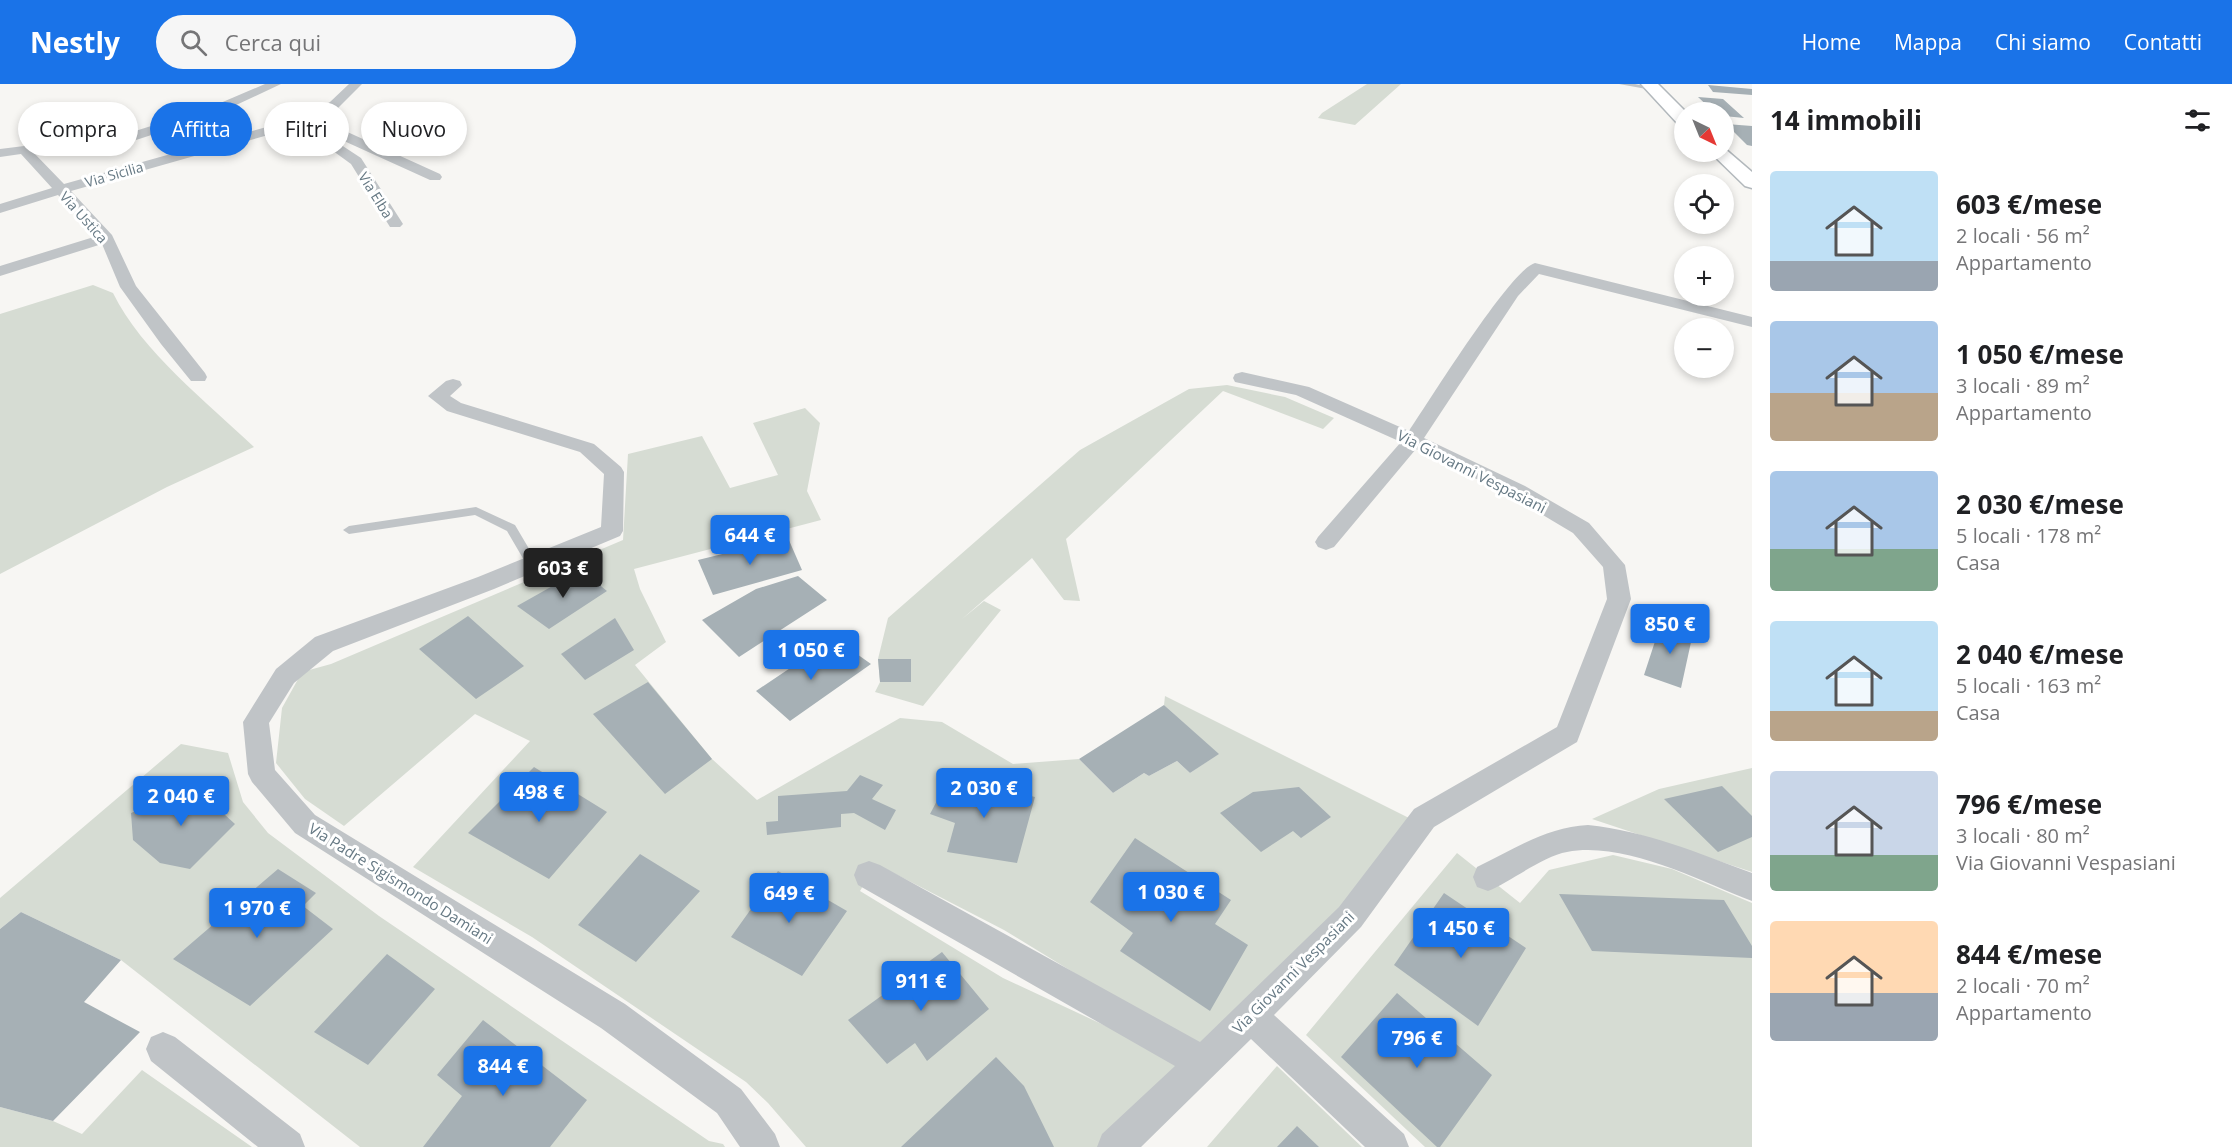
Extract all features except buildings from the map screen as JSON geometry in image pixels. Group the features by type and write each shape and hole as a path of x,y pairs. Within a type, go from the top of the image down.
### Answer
{"street":[{"path":"138,134 215,110 275,84"},
{"name":"Via Sicilia","path":"335,102 356,84"},
{"path":"1650,86 1674,110"},
{"name":"Via Sicilia","path":"0,208 264,132"},
{"path":"349,139 435,177"},
{"path":"0,153 18,151"},
{"name":"Via Ustica","path":"29,156 59,190 107,238 128,287 198,377"},
{"name":"Via Elba","path":"348,156 356,162 395,224"},
{"path":"1730,162 1752,182"},
{"path":"0,271 107,238"},
{"path":"1326,542 1413,440 1512,293 1535,268 1752,322"},
{"name":"Via Giovanni Vespasiani","path":"1115,1147 1350,916 1424,818 1568,734 1619,599 1614,565 1581,528 1518,491 1413,440 1302,391 1242,378"},
{"name":"Via Padre Sigismondo Damiani","path":"453,385 437,396 454,407 587,448 614,472 612,531 324,644 285,676 256,722 262,774 305,824 613,1016 729,1101 762,1147"},
{"path":"1488,877 1564,839 1593,837 1647,849 1752,887"},
{"path":"868,875 1203,1063"},
{"path":"1250,1015 1391,1147"},
{"path":"163,1049 287,1147"}],"lane":[{"path":"1622,84 1650,86"},
{"path":"349,530 476,511 510,528 532,564"}],"shaded area":[{"path":"1367,84 1401,84 1355,125 1318,118 1322,113"},
{"path":"93,285 113,293 125,315 158,356 254,447 167,487 0,574 0,314"},
{"path":"1227,385 1285,397 1334,418 1323,429 1223,391 1066,539 1080,601 1064,600 1032,558 962,619 984,601 1001,610 923,706 875,692 880,682 878,659 888,618 1080,450 1189,389"},
{"path":"805,408 820,423 807,491 821,520 634,569 640,589 666,642 635,665 712,759 757,800 900,718 942,722 1013,764 1079,759 1113,793 1144,773 1149,776 1177,761 1190,773 1218,754 1164,705 1165,696 1409,818 1417,827 1210,1056 1004,930 876,864 860,891 1003,978 1196,1068 1115,1147 806,1147 768,1103 746,1082 532,937 413,867 530,741 475,714 344,826 305,799 276,763 282,708 302,672 331,664 623,540 628,454 702,436 730,488 778,475 753,423"},
{"path":"181,744 228,753 243,802 268,833 379,916 709,1141 723,1144 725,1147 360,1147 121,960 21,912 0,929 0,898"},
{"path":"1752,768 1752,872 1592,819 1659,789"},
{"path":"1457,853 1520,903 1549,870 1613,855 1672,869 1752,903 1752,1147 1425,1147 1306,1035"},
{"path":"1277,1066 1362,1147 1207,1147"},
{"path":"142,1070 252,1147 0,1147 0,1107 53,1121 82,1134"}]}
